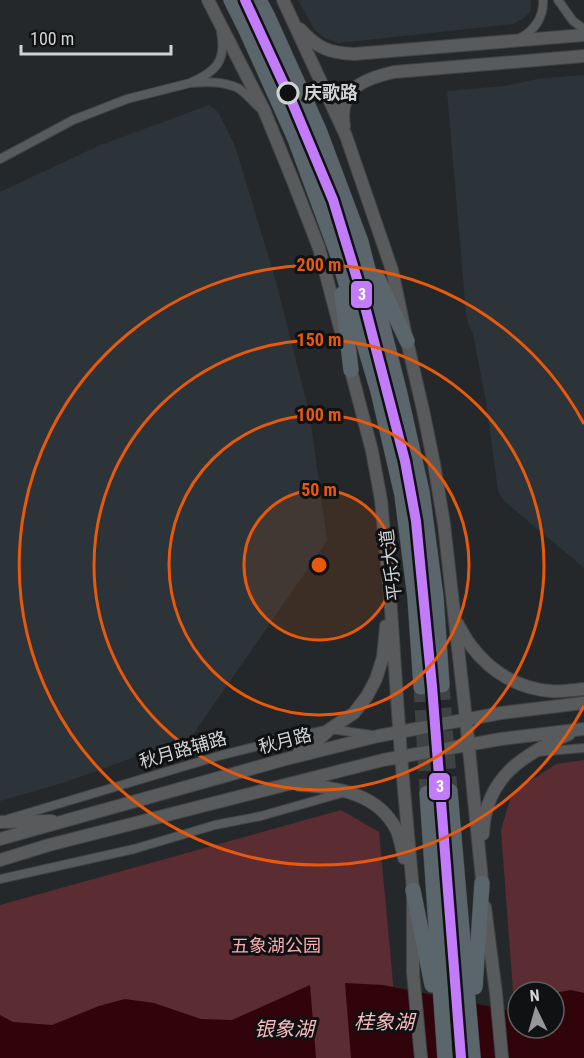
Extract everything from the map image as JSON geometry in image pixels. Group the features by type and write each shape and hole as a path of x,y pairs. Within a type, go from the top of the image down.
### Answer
{"highway":[{"name":"平乐大道","path":"231,0 295,139 337,253 378,391 402,495 415,598 421,687"},
{"path":"259,0 319,130 361,242 407,341"},
{"path":"361,242 399,390 422,492 436,597 442,685"},
{"path":"337,253 351,370"},
{"path":"450,791 473,1058"},
{"path":"427,793 445,1058"},
{"path":"471,1036 482,884"},
{"path":"413,890 443,1041"}],"main road":[{"path":"207,0 265,113 319,248 372,451 381,500 390,595 413,890 413,973 421,1058"},
{"path":"283,0 346,136 392,270 434,464 444,524 455,619 502,1058"},
{"path":"294,24 307,37 327,51 338,54 584,35"},
{"path":"393,51 394,72"},
{"path":"346,136 343,117 347,97 354,88 374,76 394,72 584,56"},
{"path":"285,759 318,740 354,712 367,696 376,679 383,657 390,595"},
{"path":"455,619 470,646 481,658 508,679 526,687 552,691 584,689"},
{"name":"秋月路","path":"0,839 285,759 378,736 501,713 584,704"},
{"path":"0,860 49,845 383,760 501,739 582,729"},
{"path":"482,884 484,817 491,795 515,765 531,753 582,729"},
{"path":"286,784 321,786 347,791 365,798 376,806 397,831 413,890"},
{"path":"0,821 71,820"}],"street":[{"path":"516,41 536,26 541,15 543,0"},
{"path":"558,0 573,21 584,29"},
{"path":"0,159 73,120 127,99 190,83 205,76 217,65 224,51 219,23"},
{"path":"190,83 225,83 240,89 265,113"},
{"name":"秋月路辅路","path":"0,821 222,755 330,729 378,736"},
{"path":"531,753 584,748"},
{"path":"0,879 134,849 215,825 261,816 347,791"}],"shaded area":[{"path":"298,0 531,0 530,12 513,24 339,43 325,38 314,29"},
{"path":"584,75 584,568 504,501 498,491 486,401 473,334 467,321 447,91"},
{"path":"209,105 218,112 235,146 275,278 310,416 327,541 192,736 66,782 0,801 0,192 98,146"}],"green space":[{"path":"584,760 584,1058 518,1058 517,1040 566,1040 566,980 512,980 501,830 512,793 556,764"},
{"name":"五象湖公园","path":"341,810 379,832 400,1058 0,1058 0,905"}],"water":[{"name":"桂象湖","path":"345,983 383,985 506,1010 506,1040 566,1040 566,991 584,993 584,1058 351,1058"},
{"name":"银象湖","path":"310,985 316,1058 0,1058 0,1015 13,1022 52,1025 99,1006 125,999 154,1003 201,1019 232,1020"}],"tunnel":[{"path":"442,685 450,791"},
{"path":"421,687 427,793"}],"transit line":[{"name":"3","path":"245,0 292,102 333,200 362,295 405,461 416,521 432,686 461,1058"}],"place":[{"name":"庆歌路","path":"288,93"}]}
